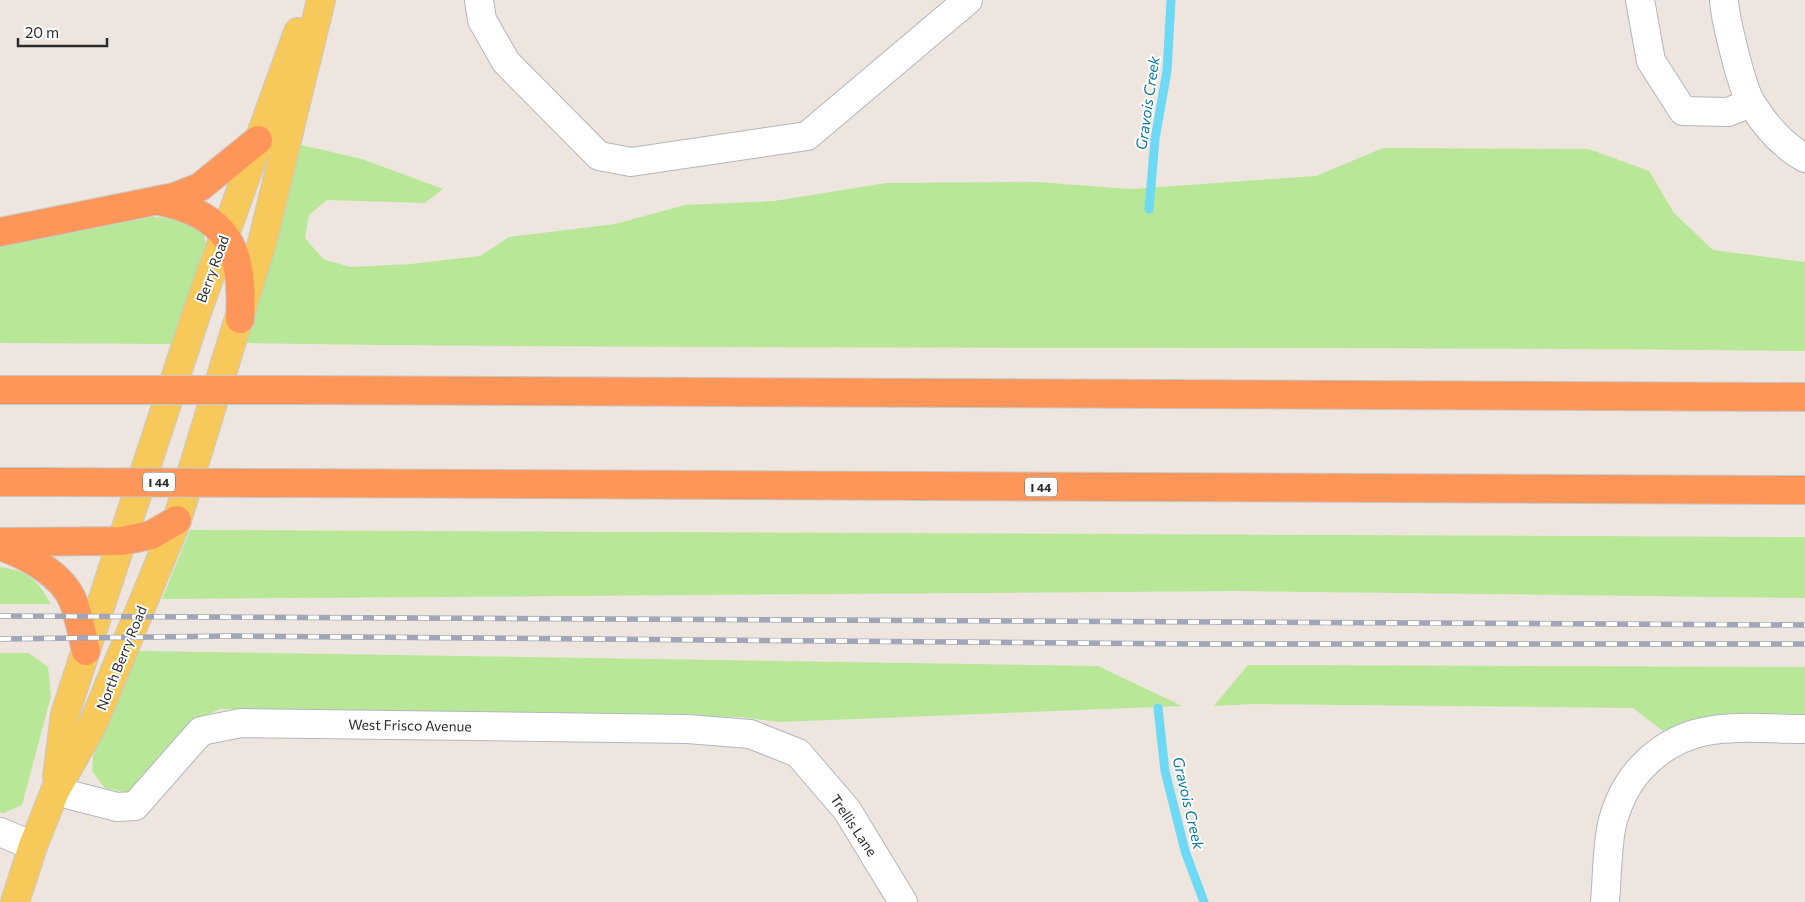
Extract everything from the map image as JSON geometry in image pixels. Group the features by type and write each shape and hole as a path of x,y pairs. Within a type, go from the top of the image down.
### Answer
{"highway":[{"path":"0,232 158,201 200,188 258,140"},
{"path":"158,201 185,206 207,217 225,234 237,263 242,292 240,319"},
{"path":"0,390 1805,397"},
{"name":"I 44","path":"0,482 1805,490"},
{"path":"0,542 122,541 151,535 177,520"},
{"path":"0,546 25,555 54,576 72,599 86,651"}],"main road":[{"name":"Berry Road","path":"122,541 225,234 310,0"},
{"path":"177,520 262,243 321,0"},
{"name":"North Berry Road","path":"15,902 33,846 55,791 93,724 177,520"},
{"name":"North Berry Road","path":"55,791 65,714 122,541"}],"street":[{"path":"479,0 482,20 506,62 598,156 631,162 807,136 968,0"},
{"path":"1640,0 1651,61 1683,111 1728,112 1750,102"},
{"path":"1724,0 1724,15 1750,102 1787,148 1805,158"},
{"name":"West Frisco Avenue","path":"55,791 118,807 135,806 201,731 241,723 688,729 750,734 798,753"},
{"path":"1606,902 1611,829 1623,793 1636,773 1654,754 1679,738 1721,728 1805,729"},
{"name":"Trellis Lane","path":"798,753 847,810 903,902"},
{"path":"0,832 33,846"}],"green space":[{"path":"293,143 362,159 443,189 425,203 327,200 309,215 305,238 323,259 350,267 411,264 480,256 509,237 615,224 685,205 774,201 886,183 1036,182 1131,189 1316,176 1383,148 1589,149 1649,171 1674,213 1713,250 1805,262 1805,351 1415,348 635,347 245,343"},
{"path":"152,217 178,221 203,232 207,248 176,344 0,343 0,245"},
{"path":"190,530 1805,537 1805,598 1238,591 162,599"},
{"path":"0,567 18,571 31,578 51,604 0,604"},
{"path":"137,651 1098,666 1182,706 779,722 742,717 220,709 191,722 164,750 145,781 128,793 105,788 92,771 93,756"},
{"path":"0,653 29,653 48,667 51,696 22,805 4,813 0,812"},
{"path":"1248,665 1805,667 1805,714 1752,713 1699,719 1663,731 1633,708 1255,704 1214,706"}],"waterway":[{"name":"Gravois Creek","path":"1149,209 1155,139 1167,71 1171,0"},
{"name":"Gravois Creek","path":"1158,708 1165,771 1185,851 1204,902"}],"railway":[{"path":"0,616 1805,625"},
{"path":"0,639 231,636 1196,644 1805,644"}]}
